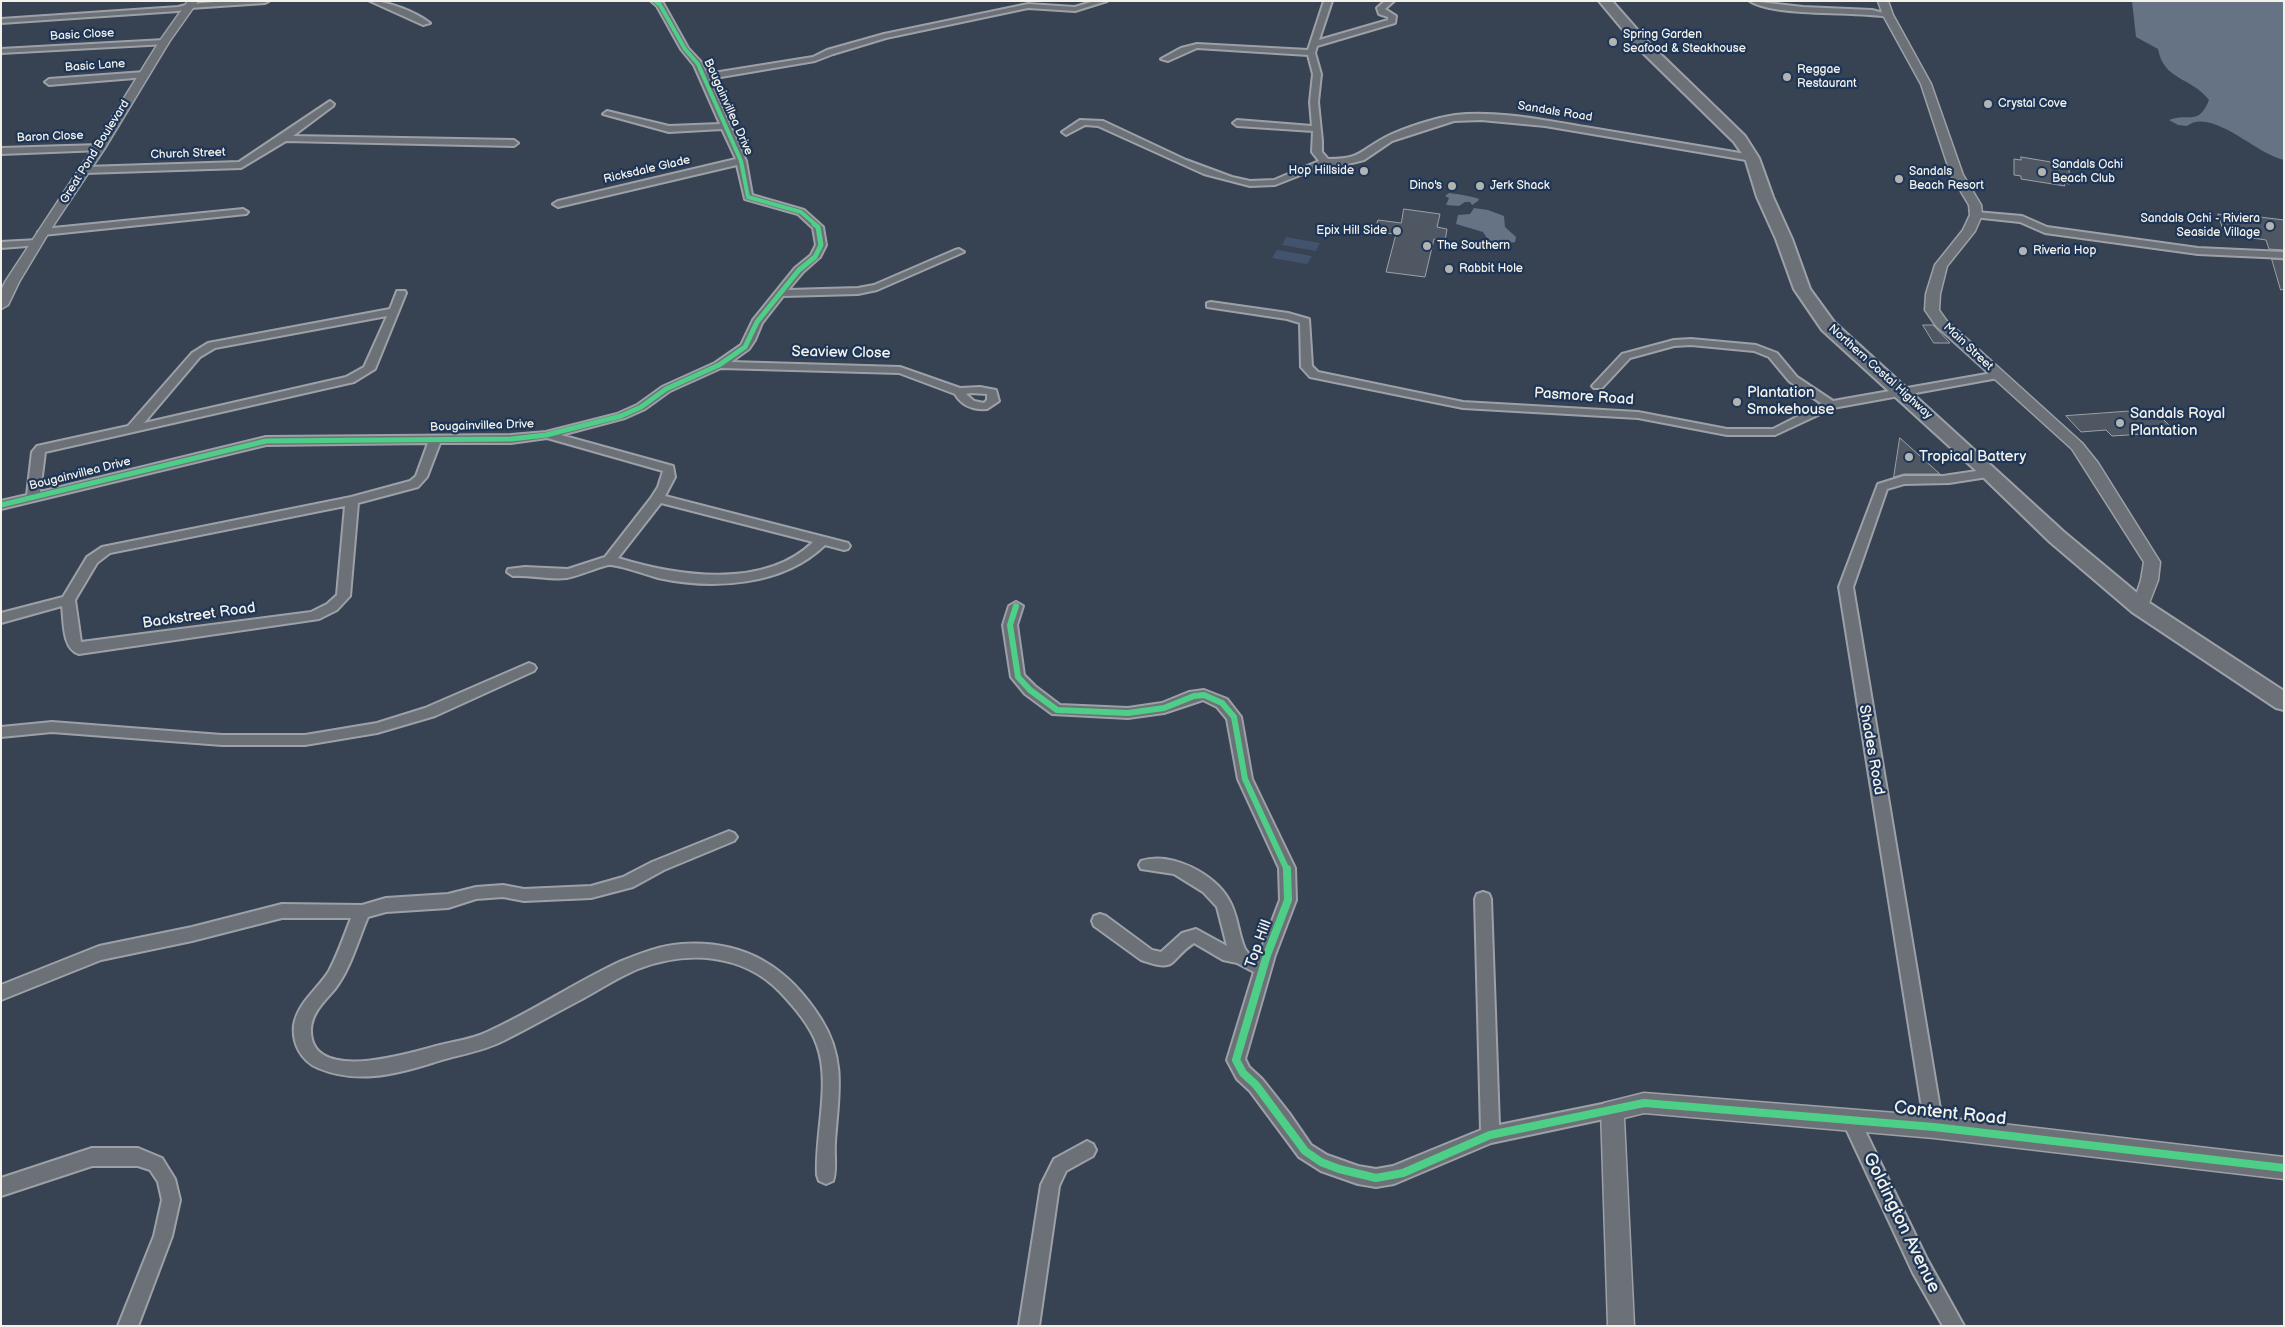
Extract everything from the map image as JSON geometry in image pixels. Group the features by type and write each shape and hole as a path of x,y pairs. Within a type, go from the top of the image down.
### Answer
{"main road":[{"name":"Northern Costal Highway","path":"1605,1 1645,48 1727,124 1752,158 1765,197 1784,239 1802,289 1828,326 1990,473 2057,537 2140,608 2284,702"}],"street":[{"path":"1,21 178,9 192,4 265,1"},
{"path":"374,1 392,6 426,24"},
{"name":"Bougainvillea Drive","path":"1,505 266,441 511,438 546,434 621,416 641,407 666,390 719,365 745,347 757,322 799,270 815,257 821,245 818,226 801,212 755,200 748,196 741,161 698,64 685,49 660,5 655,1"},
{"path":"704,77 814,59 830,52 884,36 1028,6 1075,9 1103,1"},
{"path":"1066,132 1083,122 1100,123 1214,174 1235,180 1266,184 1283,181 1325,162 1317,152 1314,102 1317,74 1312,48 1328,1"},
{"path":"1165,60 1196,46 1312,48 1392,20 1392,16 1382,12 1380,8 1390,1"},
{"path":"1754,1 1770,7 1868,10 1888,15"},
{"path":"1884,1 1888,15 1926,84 1957,175 1975,205 1976,216 2022,219 2045,230 2198,251 2284,255"},
{"name":"Great Pond Boulevard","path":"1,305 12,282 43,232 100,148 164,42 192,4"},
{"name":"Basic Close","path":"1,51 164,42"},
{"name":"Basic Lane","path":"49,82 144,75"},
{"name":"Church Street","path":"85,170 241,164 284,138 330,104"},
{"path":"607,114 669,129 724,126"},
{"name":"Sandals Road","path":"1325,162 1344,162 1361,158 1389,139 1419,128 1454,118 1482,117 1545,123 1752,158"},
{"path":"1237,123 1316,129"},
{"path":"284,138 514,143"},
{"name":"Baron Close","path":"1,151 100,148"},
{"name":"Ricksdale Glade","path":"558,204 741,161"},
{"path":"43,232 243,212"},
{"name":"Main Street","path":"1976,216 1964,238 1941,265 1933,294 1932,310 1941,323 2076,446 2090,463 2152,562 2151,579 2140,608"},
{"path":"1,245 37,243"},
{"path":"781,292 858,291 877,288 959,252"},
{"path":"33,497 38,452 41,449 358,377 369,369 401,293"},
{"name":"Pasmore Road","path":"1212,305 1305,320 1307,367 1314,375 1462,405 1638,416 1727,432 1775,432 1817,410 1831,405 1998,374"},
{"path":"131,430 196,356 212,345 394,311"},
{"path":"1598,386 1626,356 1674,343 1691,342 1756,348 1773,355 1794,379 1831,405"},
{"name":"Seaview Close","path":"719,365 900,370 959,392"},
{"path":"1794,379 1800,394 1817,410"},
{"path":"513,572 526,570 562,574 584,571 611,559 670,479 669,469 546,434"},
{"path":"1,618 68,600 92,560 106,550 352,501 414,484 421,477 436,439"},
{"name":"Shades Road","path":"1934,1127 1853,639 1852,610 1846,588 1882,486 1889,482 1902,480 1946,480 1990,473"},
{"path":"657,498 844,546"},
{"name":"Backstreet Road","path":"68,600 74,644 79,649 314,616 332,607 343,596 352,501"},
{"path":"611,559 647,573 712,581 745,578 776,570 804,557 822,540"},
{"name":"Top Hill","path":"1016,606 1010,625 1014,661 1018,676 1030,690 1057,710 1128,713 1164,708 1194,696 1204,696 1222,703 1234,717 1245,779 1286,868 1288,900 1263,969 1236,1060 1243,1073 1256,1085 1283,1119 1304,1151 1321,1162 1339,1169 1358,1176 1376,1178 1403,1173 1490,1135 1612,1110"},
{"path":"1,732 52,727 222,740 306,740 377,728 430,712 529,668"},
{"path":"1,993 100,953 192,934 254,916 282,911 362,912 386,905 448,900 476,893 591,892 627,882 658,866 729,837"},
{"path":"1147,865 1158,863 1197,877 1223,904 1228,924 1242,957"},
{"path":"1483,898 1490,1135"},
{"path":"362,912 332,980 315,998 303,1023 303,1042 311,1056 323,1063 344,1069 362,1071 399,1067 427,1056 491,1038 626,967 679,951 708,952 746,958 787,987 807,1010 826,1043 830,1091 828,1134 824,1160 826,1175"},
{"path":"1100,921 1148,955 1164,960 1188,938 1196,936 1229,955 1242,957 1263,969"},
{"name":"Content Road","path":"1612,1110 1644,1103 1663,1104 1934,1127 2284,1168"},
{"path":"1612,1110 1621,1326"},
{"name":"Goldington Avenue","path":"1851,1120 1920,1266 1954,1326"},
{"path":"1029,1326 1050,1185 1060,1165 1087,1150"},
{"path":"1,1186 92,1157 138,1157 156,1164 166,1179 171,1200 163,1236 128,1326"}],"shaded area":[{"path":"2132,1 2284,1 2284,160 2261,150 2222,127 2197,122 2187,126 2178,125 2169,120 2197,116 2205,108 2209,100 2202,92 2172,73 2166,67 2158,49 2136,37"},
{"path":"1449,193 1479,199 1472,205 1470,202 1465,202 1459,206 1446,205 1449,198 1445,196"},
{"path":"1474,208 1488,210 1504,216 1505,227 1516,237 1515,242 1505,244 1486,241 1487,238 1483,232 1456,224 1458,215 1470,214"},
{"path":"1286,237 1320,243 1316,251 1282,245"},
{"path":"1277,250 1312,256 1307,264 1272,258"}],"building":[{"name":"Sandals Ochi Beach Club","path":"2021,157 2063,164 2063,168 2069,169 2070,184 2064,183 2065,186 2021,179 2021,176 2014,175 2014,159 2021,160"},
{"path":"1404,209 1440,214 1437,227 1447,229 1445,241 1434,239 1425,277 1386,272 1396,234 1374,232 1378,220 1401,223"},
{"path":"2218,214 2254,219 2252,216 2284,220 2284,250 2269,249 2266,240 2225,234"},
{"path":"2272,259 2284,260 2284,289 2281,290"},
{"path":"1923,325 1933,325 1950,343 1934,343"},
{"name":"Sandals Royal Plantation","path":"2134,411 2138,416 2158,414 2176,432 2112,436 2106,430 2081,432 2066,416"},
{"name":"Tropical Battery","path":"1900,438 1940,474 1904,474 1894,477"}],"cycle path":[{"path":"1,505 266,441 511,439 546,435 621,416 641,407 666,389 719,365 745,347 757,322 799,270 815,257 821,245 818,227 801,212 748,197 741,161 698,64 685,49 660,5 655,1"},
{"path":"1016,606 1010,625 1014,661 1018,677 1030,690 1057,710 1128,713 1164,708 1194,696 1204,695 1222,703 1234,717 1245,779 1287,868 1288,900 1267,955 1236,1060 1243,1073 1256,1085 1305,1151 1321,1162 1358,1175 1376,1178 1403,1173 1490,1135 1644,1103 1934,1127 2284,1168"}],"place":[{"name":"Spring Garden Seafood & Steakhouse","path":"1613,42"},
{"name":"Reggae Restaurant","path":"1787,77"},
{"name":"Crystal Cove","path":"1988,104"},
{"name":"Hop Hillside","path":"1364,171"},
{"name":"Sandals Ochi Beach Club","path":"2042,172"},
{"name":"Sandals Beach Resort","path":"1899,179"},
{"name":"Dino's","path":"1452,186"},
{"name":"Jerk Shack","path":"1480,186"},
{"name":"Sandals Ochi - Riviera Seaside Village","path":"2270,226"},
{"name":"Epix Hill Side","path":"1397,231"},
{"name":"The Southern","path":"1427,246"},
{"name":"Riveria Hop","path":"2023,251"},
{"name":"Rabbit Hole","path":"1449,269"},
{"name":"Plantation Smokehouse","path":"1737,402"},
{"name":"Sandals Royal Plantation","path":"2120,423"},
{"name":"Tropical Battery","path":"1909,457"}]}
